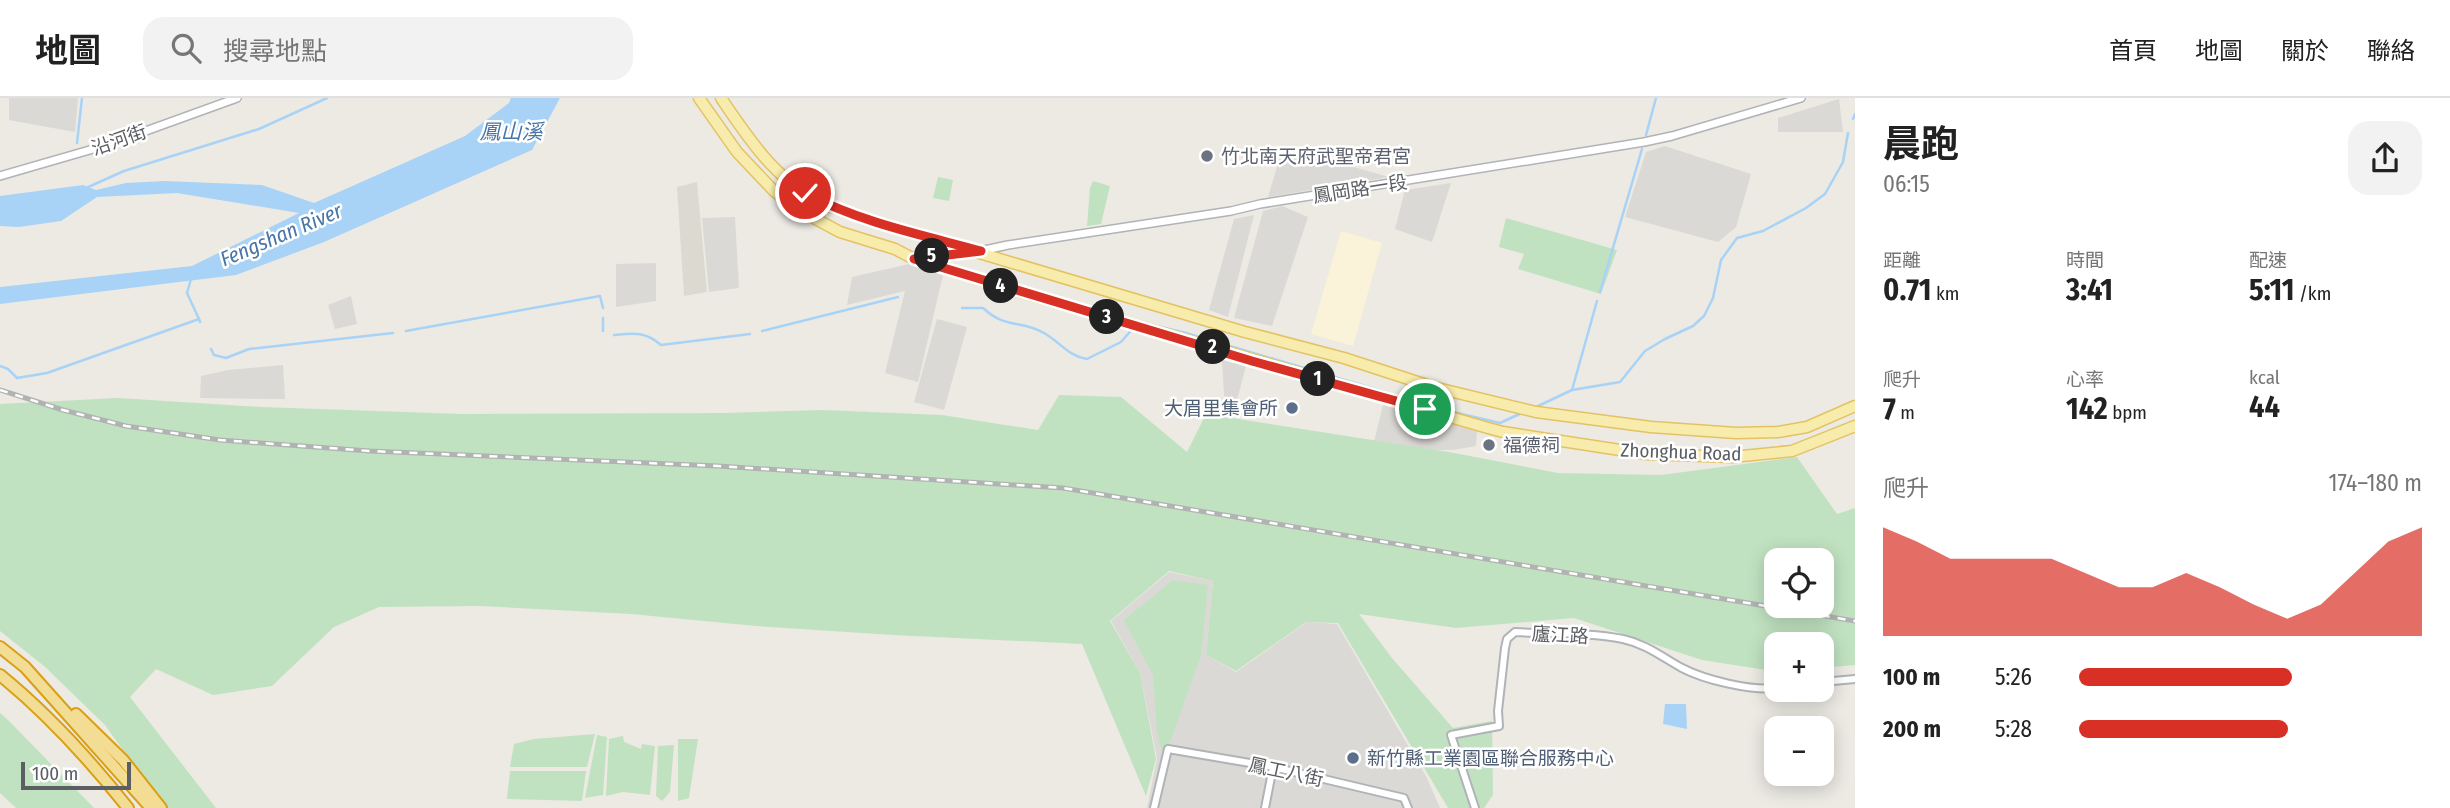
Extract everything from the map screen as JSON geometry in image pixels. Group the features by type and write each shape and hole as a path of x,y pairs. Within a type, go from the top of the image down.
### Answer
{"highway":[{"path":"0,647 25,667 123,760 161,808"},
{"path":"25,667 151,808"},
{"path":"0,675 34,702 94,765 128,808"}],"main road":[{"path":"699,98 737,152 774,191 799,210 840,232 895,249 914,259"},
{"path":"721,98 755,149 778,173 805,193 865,219 981,251"},
{"name":"Zhonghua Road","path":"981,251 1245,332 1344,358 1433,387 1536,412 1651,427 1736,433 1778,432 1807,427 1855,406"},
{"name":"Zhonghua Road","path":"914,259 1252,361 1503,432 1646,454 1732,457 1792,451 1855,426"}],"street":[{"name":"沿河街","path":"0,176 107,145 237,98"},
{"name":"鳳岡路一段","path":"914,259 1219,213 1260,204 1644,142 1801,98"},
{"name":"廬江路","path":"1475,808 1451,734 1499,726 1504,648 1507,639 1515,632 1624,639 1650,647 1698,675 1764,690"},
{"path":"1834,681 1855,679"},
{"name":"鳳工八街","path":"1154,808 1168,749 1273,767 1404,798 1408,808"},
{"path":"1265,808 1273,767"}],"shaded area":[{"path":"9,98 78,98 75,132 9,120"},
{"path":"1839,99 1843,132 1778,132 1778,118"},
{"path":"1665,146 1751,174 1736,227 1718,242 1625,217 1646,152"},
{"path":"1283,147 1389,177 1268,197"},
{"path":"697,182 707,292 684,296 677,187"},
{"path":"1451,183 1432,242 1395,229 1405,190"},
{"path":"1282,206 1308,217 1272,326 1234,318 1263,211"},
{"path":"1254,215 1228,317 1209,310 1234,219"},
{"path":"735,217 739,288 709,292 702,218"},
{"path":"1341,231 1382,243 1353,346 1311,334"},
{"path":"656,263 656,301 616,307 616,264"},
{"path":"909,264 943,275 918,382 885,373 905,291 847,305 852,277"},
{"path":"351,296 357,324 335,329 328,305"},
{"path":"937,319 967,327 944,410 914,402"},
{"path":"1222,360 1246,366 1233,415 1225,412"},
{"path":"283,365 285,399 200,398 201,376 228,370"},
{"path":"1383,405 1477,431 1476,446 1453,450 1372,450"},
{"path":"1169,572 1213,581 1206,655 1236,672 1307,622 1337,624 1427,778 1440,808 1147,808 1157,758 1140,673 1111,621"}],"green space":[{"path":"938,177 953,180 949,201 933,198"},
{"path":"1093,181 1110,186 1101,224 1087,226 1090,188"},
{"path":"1506,218 1617,250 1601,294 1518,269 1524,254 1499,247"},
{"path":"1059,395 1121,397 1187,452 1206,414 1449,452 1558,473 1661,475 1797,457 1837,514 1855,508 1855,665 1834,667 1834,632 1764,632 1764,670 1702,660 1574,618 1456,628 1359,614 1392,658 1453,728 1492,721 1493,795 1484,808 1448,808 1338,623 1306,622 1236,671 1206,655 1213,581 1169,571 1110,621 1140,673 1156,759 1146,796 1082,644 893,635 631,614 480,606 379,607 334,627 272,686 213,695 156,669 130,697 216,808 164,808 105,725 44,666 0,631 0,404 118,398 262,407 462,414 823,410 942,415 1038,430"},
{"path":"1173,580 1208,585 1201,655 1171,740 1162,753 1157,731 1153,675 1124,620"},
{"path":"0,713 94,808 16,808 0,793"},
{"path":"595,734 587,767 510,767 514,744 534,739"},
{"path":"597,735 607,737 603,795 585,798"},
{"path":"623,736 624,742 641,749 642,744 655,746 650,795 623,792 606,796 609,739"},
{"path":"678,739 698,739 689,798 678,801"},
{"path":"674,745 670,792 662,801 656,796 658,746"},
{"path":"510,771 586,771 582,801 507,799"}],"water":[{"name":"鳳山溪","path":"511,98 560,98 532,150 324,242 236,275 0,304 0,287 192,266 299,213 177,193 97,197 61,221 19,227 0,226 0,196 83,185 96,190 126,183 165,181 262,185 314,203 465,136 509,103"},
{"path":"1665,704 1686,704 1687,729 1663,724"}],"waterway":[{"path":"77,143 82,98"},
{"path":"86,188 124,171 259,129 327,98"},
{"path":"1646,135 1656,98"},
{"path":"1853,119 1855,114"},
{"path":"1534,408 1572,390 1620,382 1645,351 1693,326 1704,316 1713,298 1721,260 1737,238 1763,231 1806,208 1825,194 1843,162 1848,133"},
{"path":"1600,292 1642,149"},
{"path":"191,279 187,293 199,319"},
{"path":"406,331 600,296 603,308"},
{"path":"762,331 898,297"},
{"path":"1572,390 1597,301"},
{"path":"962,308 983,308 1006,322 1035,329 1075,355 1087,359 1121,342 1134,327"},
{"path":"603,318 603,331"},
{"path":"0,366 8,369 17,378 47,373 199,319 200,322"},
{"path":"1139,322 1500,423 1524,412"},
{"path":"211,349 214,355 226,358 249,349 393,333"},
{"path":"614,335 639,334 650,337 661,345 750,334"}],"railway":[{"path":"0,390 126,426 220,440 370,451 718,466 1063,488 1855,621"}],"place":[{"name":"竹北南天府武聖帝君宮","path":"1207,156"},
{"name":"大眉里集會所","path":"1292,408"},
{"name":"福德祠","path":"1489,445"},
{"name":"新竹縣工業園區聯合服務中心","path":"1353,758"}],"route":[{"path":"805,193 865,219 981,251 914,259 1252,361 1425,409"}],"water label":[{"name":"Fengshan River","path":"281,235"}]}
